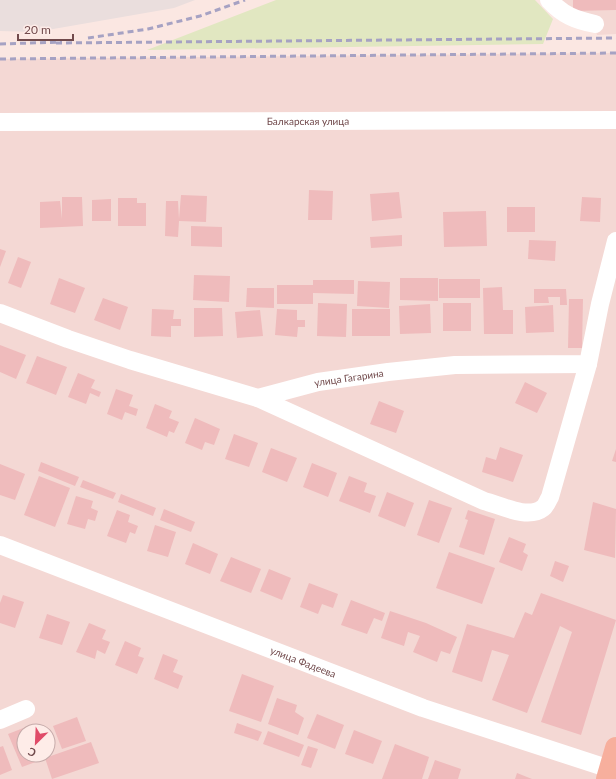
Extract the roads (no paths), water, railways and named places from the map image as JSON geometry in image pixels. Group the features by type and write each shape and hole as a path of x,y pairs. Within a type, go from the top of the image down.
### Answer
{"main road":[{"path":"609,774 616,748"}],"street":[{"path":"549,0 557,8 575,20 594,24"},
{"name":"Балкарская улица","path":"0,122 616,120"},
{"path":"0,313 123,357 258,398 484,500 522,512 533,513 544,508 550,497 588,364 600,304 616,241"},
{"name":"улица Гагарина","path":"258,398 318,382 388,372 455,365 588,364"},
{"name":"улица Фадеева","path":"0,545 423,708 609,774"},
{"path":"0,720 26,709"}],"railway":[{"path":"88,38 148,29 200,16 245,0"},
{"path":"56,43 616,38"},
{"path":"0,44 62,42"},
{"path":"0,59 616,53"}]}
